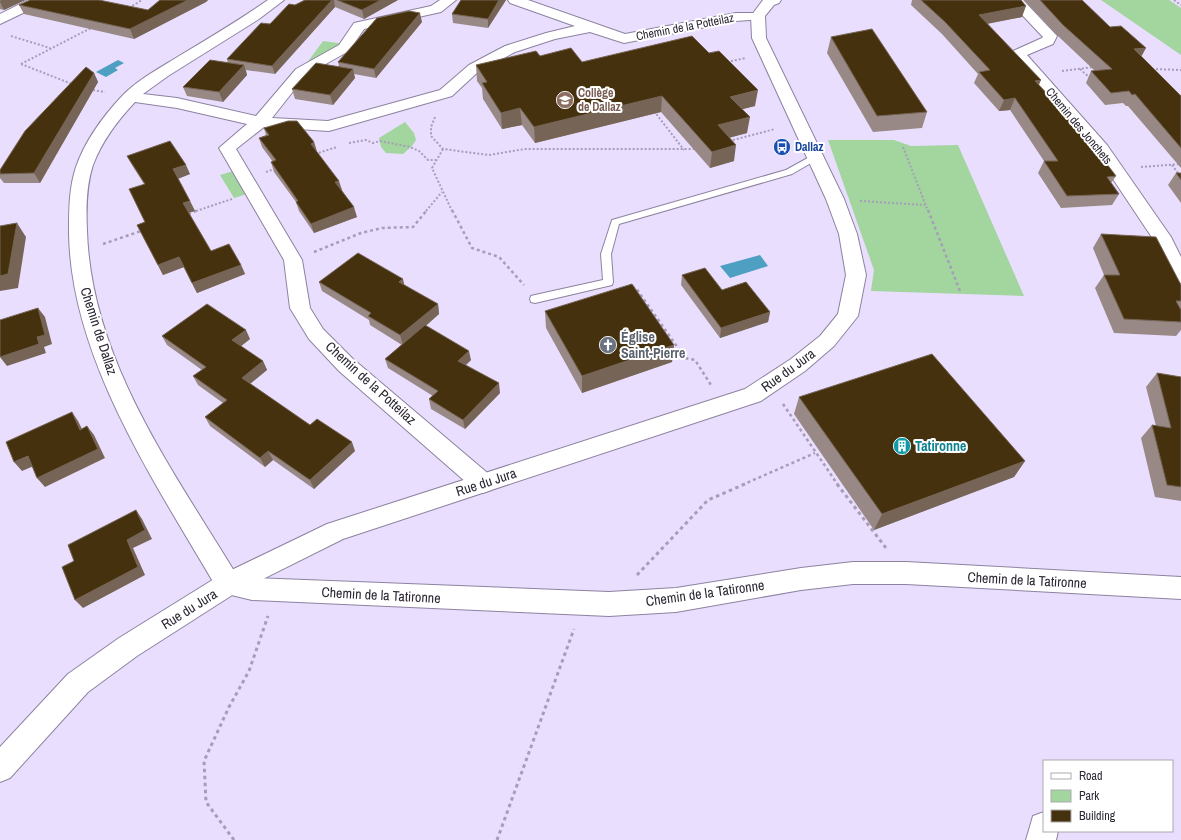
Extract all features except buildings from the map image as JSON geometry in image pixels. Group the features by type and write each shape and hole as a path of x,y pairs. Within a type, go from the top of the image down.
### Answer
{"street":[{"path":"0,20 39,0"},
{"name":"Chemin de Dallaz","path":"228,584 146,441 113,377 89,309 82,282 77,225 78,198 85,166 95,144 110,120 130,97 154,78 278,0"},
{"name":"Chemin de la Potteilaz","path":"449,0 436,9 359,26 344,48 301,72 260,122 227,148 293,260 300,308 316,334 346,365 483,483"},
{"name":"Chemin de la Potteilaz","path":"515,0 624,39 736,17 758,16"},
{"path":"758,16 769,2 774,0"},
{"name":"Chemin des Jonchets","path":"1015,0 1050,36 1048,41 1018,54 1101,149 1164,241 1181,276"},
{"name":"Rue du Jura","path":"0,768 78,683 128,647 228,584 336,531 753,395 798,365 827,341 848,316 856,274 848,234 835,199 759,38 758,16"},
{"path":"130,97 177,103 260,122 329,126 446,93 474,68 510,49 551,36 591,27"},
{"name":"Chemin de la Tatironne","path":"228,584 252,589 584,604 676,600 801,579 853,573 906,573 1181,588"}],"lane":[{"path":"536,299 608,282 606,254 615,222 789,172 815,157"}],"path":[{"path":"125,10 142,0"},
{"path":"1174,0 1181,5"},
{"path":"78,86 20,64 92,27"},
{"path":"7,34 51,48"},
{"path":"726,62 743,59"},
{"path":"1036,75 1098,66"},
{"path":"1080,69 1094,82"},
{"path":"1145,69 1181,70"},
{"path":"93,90 130,97"},
{"path":"446,93 431,127 431,136 443,149 489,155 525,149 694,150 703,148"},
{"path":"651,108 684,150"},
{"path":"726,142 775,129"},
{"path":"348,143 366,140 373,143 380,141 410,147 419,151 428,160 436,160"},
{"path":"312,156 341,145"},
{"path":"903,147 960,291"},
{"path":"443,149 432,168 442,192 472,248 500,257 536,299"},
{"path":"1172,164 1181,177"},
{"path":"1115,170 1181,164"},
{"path":"182,216 249,185 282,166"},
{"path":"293,260 361,233 382,228 413,227 442,192"},
{"path":"855,200 925,205"},
{"path":"116,240 146,229"},
{"path":"608,282 636,288 686,358 695,360 714,388"},
{"path":"778,398 815,453 906,573"},
{"path":"609,604 708,500 815,453"},
{"path":"234,840 206,802 204,761 229,707 249,670 260,643 276,590"},
{"path":"497,840 584,604"}],"green space":[{"path":"1101,0 1169,0 1181,8 1181,55"},
{"path":"323,41 346,44 326,66 304,67"},
{"path":"405,122 414,133 416,140 403,154 386,153 381,147 379,138"},
{"path":"828,140 894,140 911,146 958,145 1024,296 871,291 874,270"},
{"path":"240,169 253,192 234,198 220,175"}],"water":[{"path":"118,60 124,63 115,68 118,70 106,77 96,72"},
{"path":"760,255 768,266 730,278 720,266"}],"place":[{"name":"Collège de Dallaz","path":"565,100"},
{"name":"Dallaz","path":"782,147"},
{"name":"Église Saint-Pierre","path":"608,345"},
{"name":"Tatironne","path":"902,446"}]}
